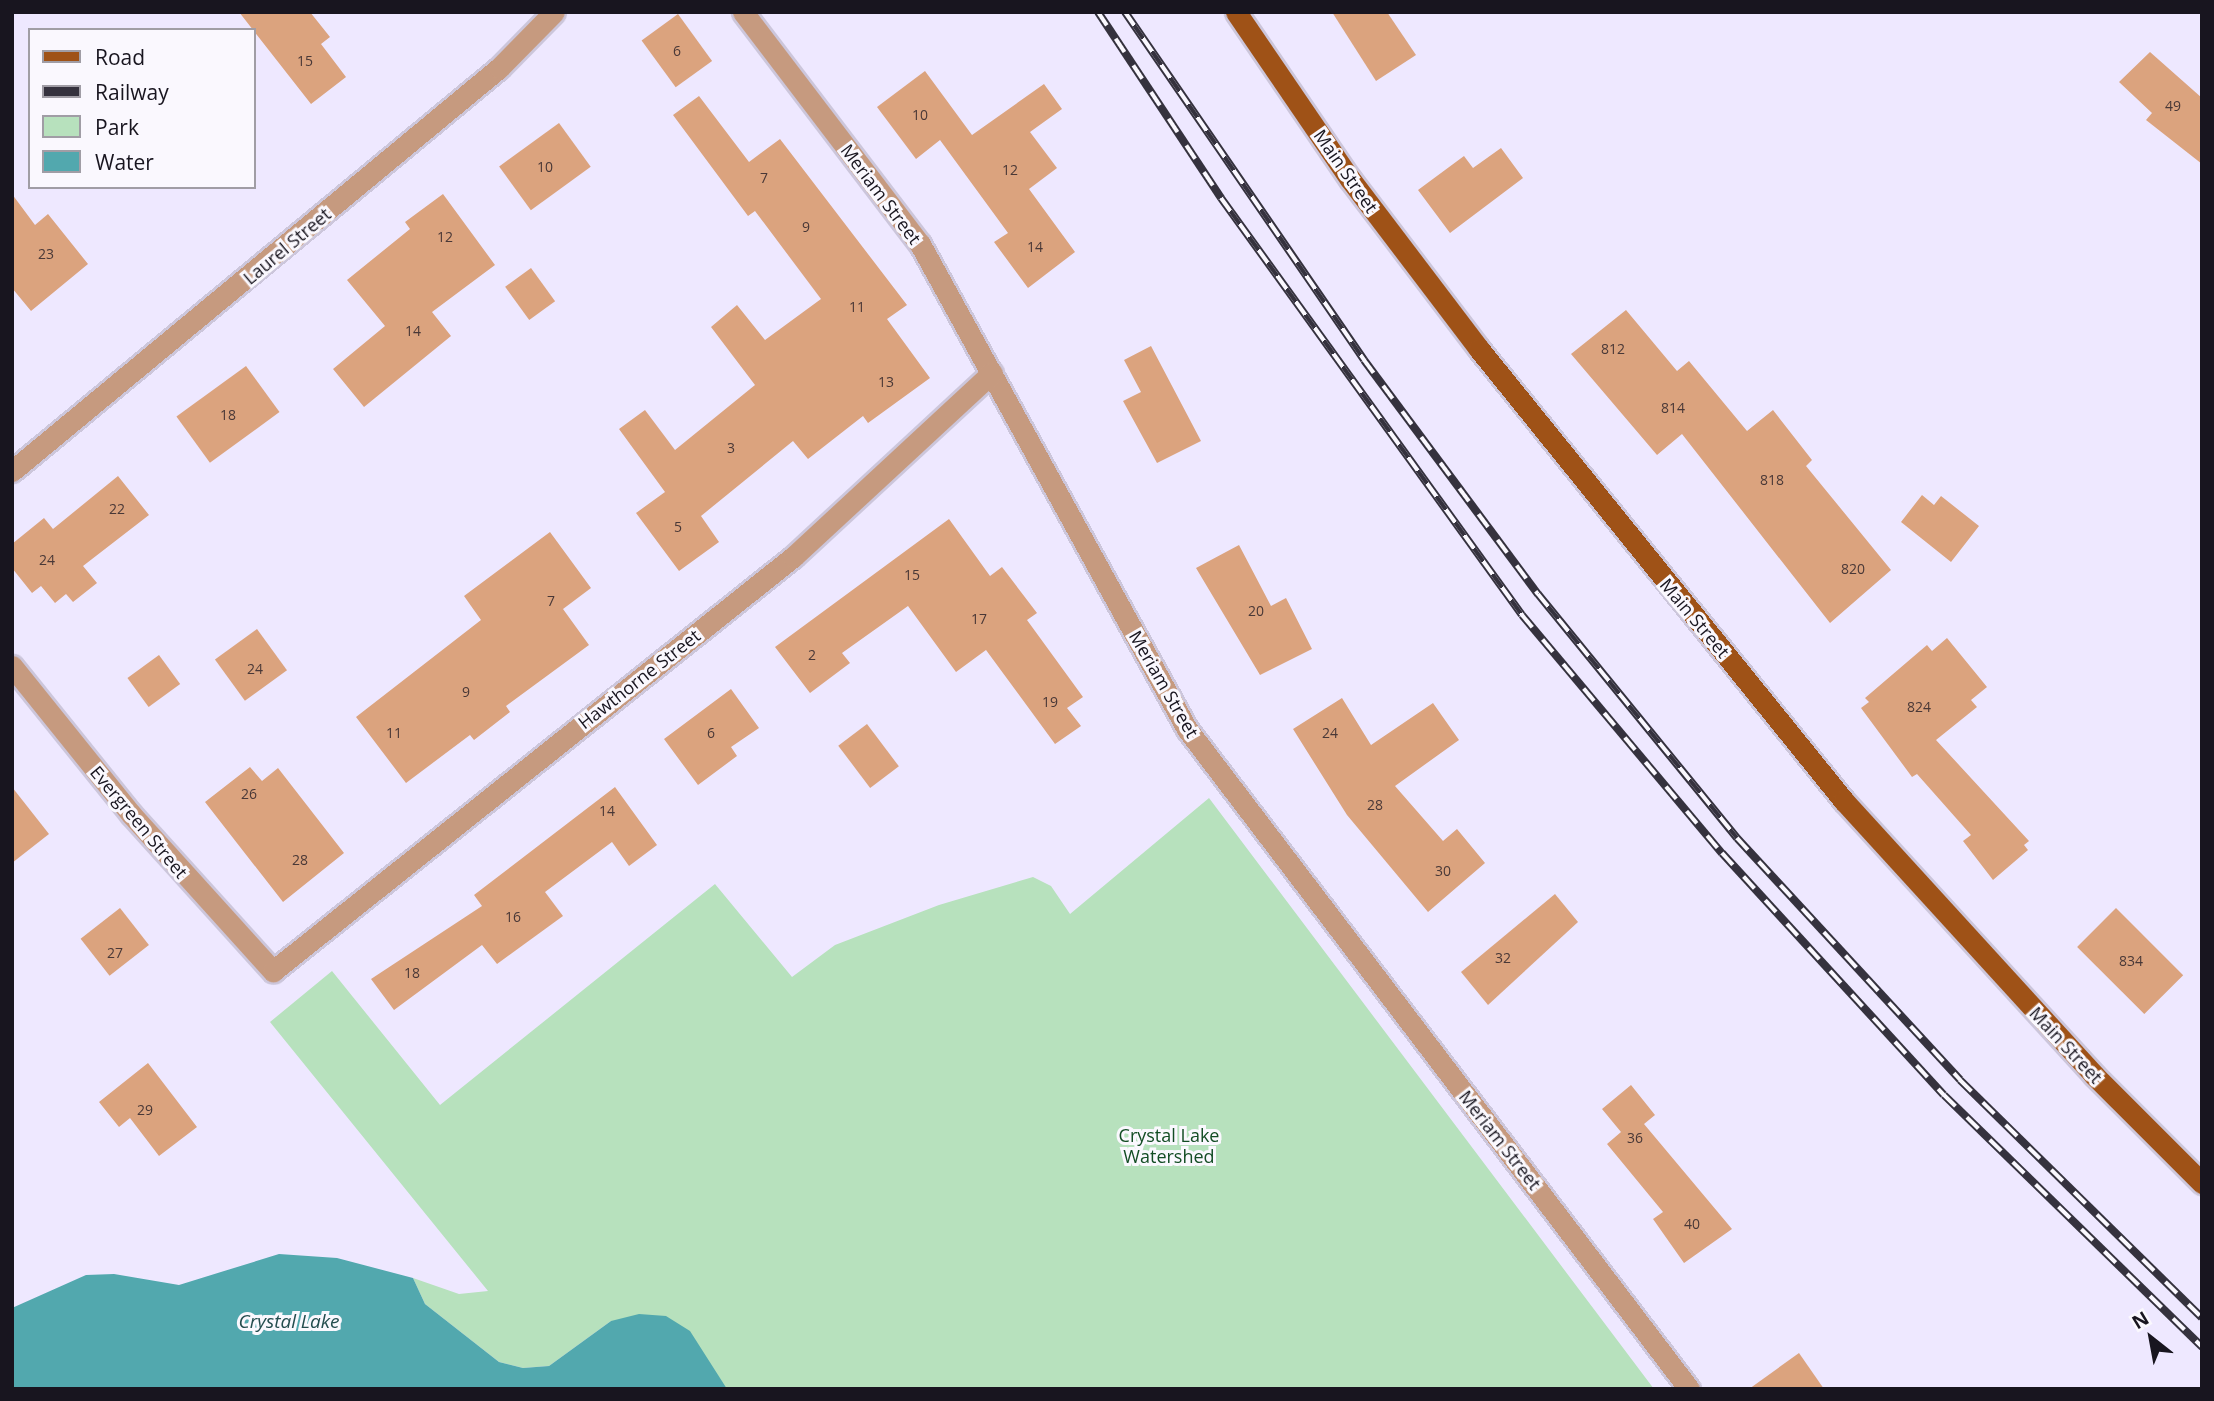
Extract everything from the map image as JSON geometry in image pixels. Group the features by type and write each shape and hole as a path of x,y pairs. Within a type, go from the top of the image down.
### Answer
{"main road":[{"name":"Main Street","path":"1236,12 1350,179 1479,349 1844,801 2094,1075 2202,1183"}],"street":[{"name":"Laurel Street","path":"12,471 488,77 554,12"},
{"name":"Meriam Street","path":"743,12 920,244 1187,729 1689,1389"},
{"name":"Hawthorne Street","path":"273,971 793,558 992,373"},
{"name":"Evergreen Street","path":"12,666 131,814 273,971"}],"green space":[{"name":"Crystal Lake Watershed","path":"1209,798 1654,1389 725,1389 611,1321 549,1366 523,1368 499,1362 425,1304 413,1278 459,1294 488,1291 270,1022 332,971 440,1105 715,884 792,977 835,945 939,905 1033,877 1051,886 1070,914"}],"water":[{"name":"Crystal Lake","path":"279,1254 337,1258 413,1278 425,1304 499,1362 523,1368 549,1366 611,1321 639,1314 666,1316 690,1331 727,1389 12,1389 12,1308 86,1275 114,1274 179,1285"}],"building":[{"path":"239,12 310,12 330,37 321,44 346,77 311,104 256,34 256,28 252,28"},
{"path":"1332,12 1387,12 1416,55 1376,81"},
{"path":"678,14 712,61 676,87 642,40"},
{"path":"2150,52 2202,98 2202,164 2146,120 2152,113 2119,82"},
{"path":"925,71 972,135 1044,84 1062,109 1030,132 1057,168 1029,189 1075,252 1028,288 994,242 1008,233 940,140 916,159 877,107"},
{"path":"699,96 749,162 780,139 907,305 887,319 930,378 868,423 863,416 808,459 793,441 701,516 719,542 679,571 636,513 665,492 619,429 645,410 675,450 755,385 711,327 737,305 765,340 821,299 755,211 748,216 673,115"},
{"path":"559,123 591,167 531,210 499,166"},
{"path":"1501,148 1523,178 1450,233 1418,190 1464,156 1473,168"},
{"path":"12,194 35,225 48,214 88,264 31,311 12,288"},
{"path":"443,194 495,265 432,312 451,336 364,407 333,369 385,326 347,280 410,229 405,222"},
{"path":"531,268 555,301 529,320 505,287"},
{"path":"1626,310 1677,371 1689,361 1747,431 1773,410 1812,460 1806,466 1891,570 1830,623 1682,434 1657,455 1571,354"},
{"path":"1151,346 1201,441 1157,463 1123,401 1141,392 1124,360"},
{"path":"246,366 280,412 210,463 176,417"},
{"path":"118,476 149,515 83,566 97,583 73,602 66,594 55,603 41,586 32,593 12,568 12,544 44,518 53,529"},
{"path":"1922,495 1934,505 1941,496 1979,526 1951,562 1901,522"},
{"path":"949,519 990,576 1002,567 1037,613 1027,620 1083,697 1067,708 1081,726 1055,744 986,650 956,672 908,606 842,653 850,663 810,693 775,647"},
{"path":"550,532 591,588 563,609 589,645 506,706 510,712 474,740 470,735 406,783 356,717 481,620 464,596"},
{"path":"1239,545 1271,606 1286,598 1312,649 1260,675 1196,568"},
{"path":"257,629 287,670 245,701 215,660"},
{"path":"1947,638 1987,687 1971,700 1977,707 1936,740 2029,841 2024,845 2028,850 1993,880 1963,841 1971,835 1917,774 1912,777 1861,708 1869,702 1865,698 1927,645 1932,651"},
{"path":"159,655 180,684 149,707 127,678"},
{"path":"731,689 759,728 731,747 737,756 698,785 664,739"},
{"path":"1342,698 1371,745 1433,703 1459,740 1395,786 1443,841 1457,829 1485,863 1428,912 1347,815 1293,729"},
{"path":"867,724 899,766 870,788 838,746"},
{"path":"250,767 262,781 278,768 344,853 283,902 205,802"},
{"path":"12,787 49,834 12,863"},
{"path":"615,787 657,845 629,866 612,842 545,892 563,916 497,964 482,945 394,1010 371,979 482,906 474,895"},
{"path":"1555,894 1578,922 1488,1005 1461,972"},
{"path":"120,908 149,945 110,976 81,939"},
{"path":"2116,908 2183,975 2144,1014 2077,947"},
{"path":"148,1063 197,1127 159,1156 130,1118 119,1127 99,1102"},
{"path":"1631,1085 1655,1115 1644,1124 1732,1229 1684,1263 1653,1219 1663,1212 1607,1144 1621,1132 1602,1109"},
{"path":"1799,1353 1824,1389 1749,1389"}],"railway":[{"path":"1098,12 1221,198 1522,615 1722,853 1944,1095 2202,1347"},
{"path":"1125,12 1364,360 1538,594 1737,838 1960,1080 2202,1318"}]}
